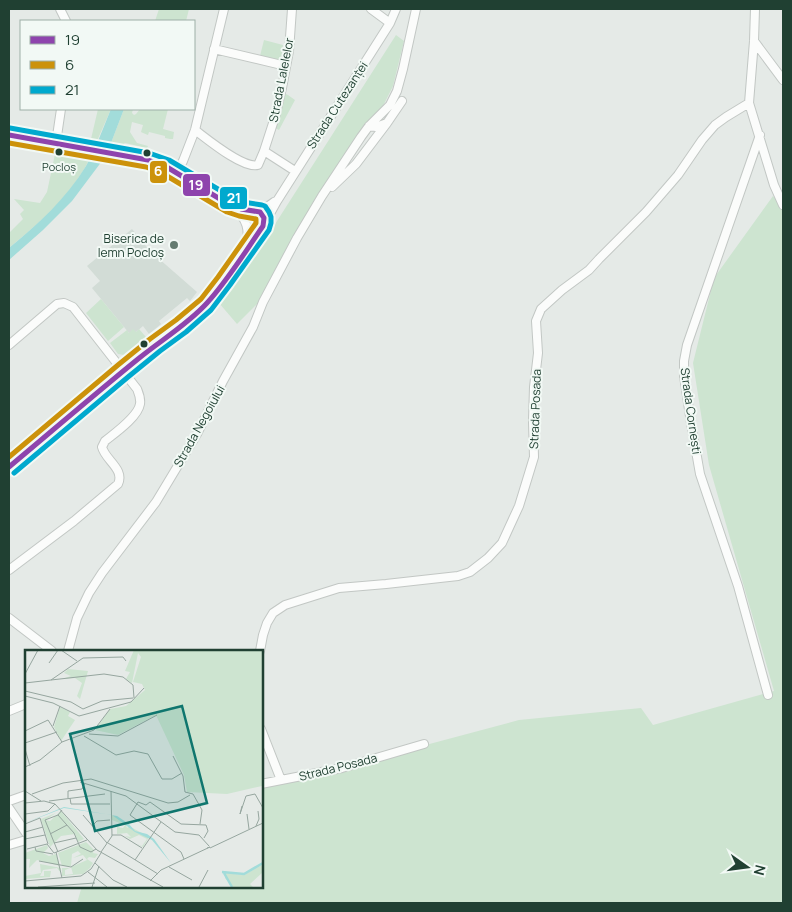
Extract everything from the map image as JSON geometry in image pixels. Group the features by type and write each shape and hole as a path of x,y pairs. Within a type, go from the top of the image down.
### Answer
{"street":[{"path":"176,172 183,161 195,130 224,9"},
{"name":"Strada Lalelelor","path":"264,151 275,117 286,66 292,9"},
{"path":"371,9 390,23"},
{"name":"Strada Cutezanței","path":"9,467 206,304 262,225 390,23 396,9"},
{"name":"Strada Negoiului","path":"68,650 77,618 89,593 156,502 197,434 297,238 369,126 390,105 396,92 416,9"},
{"path":"755,9 749,103 774,185 783,205"},
{"path":"754,41 783,80"},
{"path":"214,49 286,66"},
{"name":"Strada Negoiului","path":"323,195 356,164 388,123 402,101"},
{"name":"Strada Posada","path":"260,650 263,635 270,618 273,613 285,605 339,588 458,576 470,572 488,558 502,543 519,506 534,457 534,387 538,353 536,321 541,309 562,290 589,270 646,212 678,176 702,140 715,125 749,103"},
{"path":"56,143 61,110"},
{"path":"369,126 388,123"},
{"path":"195,130 234,158 254,166 258,165 264,151 295,171 287,192 265,227 245,251"},
{"path":"9,135 108,152 148,160 165,166 230,205 239,212 249,228 255,230 262,225 264,217 260,212 230,205"},
{"name":"Strada Cornești","path":"760,135 687,345 684,376 700,474 738,586 768,695"},
{"path":"245,251 248,237 247,215 266,208 277,201"},
{"path":"9,344 57,304 64,303 73,307 140,396 140,405 135,415 105,441 102,447 103,452 119,473 120,479 118,484 74,521 9,570"},
{"path":"9,618 51,650"},
{"path":"9,711 25,704"},
{"name":"Strada Posada","path":"262,732 281,780"},
{"name":"Strada Posada","path":"262,784 342,768 424,744"},
{"path":"9,801 25,795"},
{"path":"9,808 25,832"},
{"path":"9,845 25,840"}],"shaded area":[{"path":"132,229 150,251 197,292 190,301 187,298 159,321 161,324 149,334 143,326 136,332 129,333 92,288 100,281 87,266"}],"green space":[{"path":"159,9 189,9 186,20 155,20"},
{"path":"396,35 404,41 393,86 382,108 366,123 297,230 261,300 237,324 219,303 237,282 254,257"},
{"path":"264,40 283,45 281,62 260,56"},
{"path":"286,94 295,100 279,130 275,128 284,95"},
{"path":"98,110 111,110 97,141 91,139"},
{"path":"124,110 133,110 134,115 139,110 168,110 163,129 174,132 173,139 149,132 148,135 143,133 141,132 143,125 132,122 130,132 137,143 148,146 147,148 125,143 122,145 111,143"},
{"path":"55,154 89,160 64,197 43,219 9,248 9,233 23,219 20,214 24,210 14,199 40,203 47,192"},
{"path":"773,196 783,208 783,903 77,903 82,887 262,887 262,789 519,720 641,708 653,725 774,691 709,465 693,363 714,278"},
{"path":"101,299 124,327 108,341 86,313"},
{"path":"133,329 136,332 139,329 146,337 124,355 118,354 110,343 127,330 129,333"}],"water":[{"path":"111,110 124,110 102,161 72,201 9,260 9,248 51,210 70,189 93,152"}],"transit line":[{"name":"21","path":"10,128 149,153 169,160 233,198 265,206 271,217 269,230 211,310 14,473"},
{"name":"19","path":"9,135 148,160 165,166 230,205 260,212 264,218 263,226 236,266 215,294 199,311 122,372 9,467"},
{"name":"6","path":"9,143 146,167 162,173 227,212 256,219 256,223 201,299 118,365 9,457"}],"place":[{"name":"Pocloș","path":"59,152"},
{"name":"Biserica de lemn Pocloș","path":"174,245"}]}
